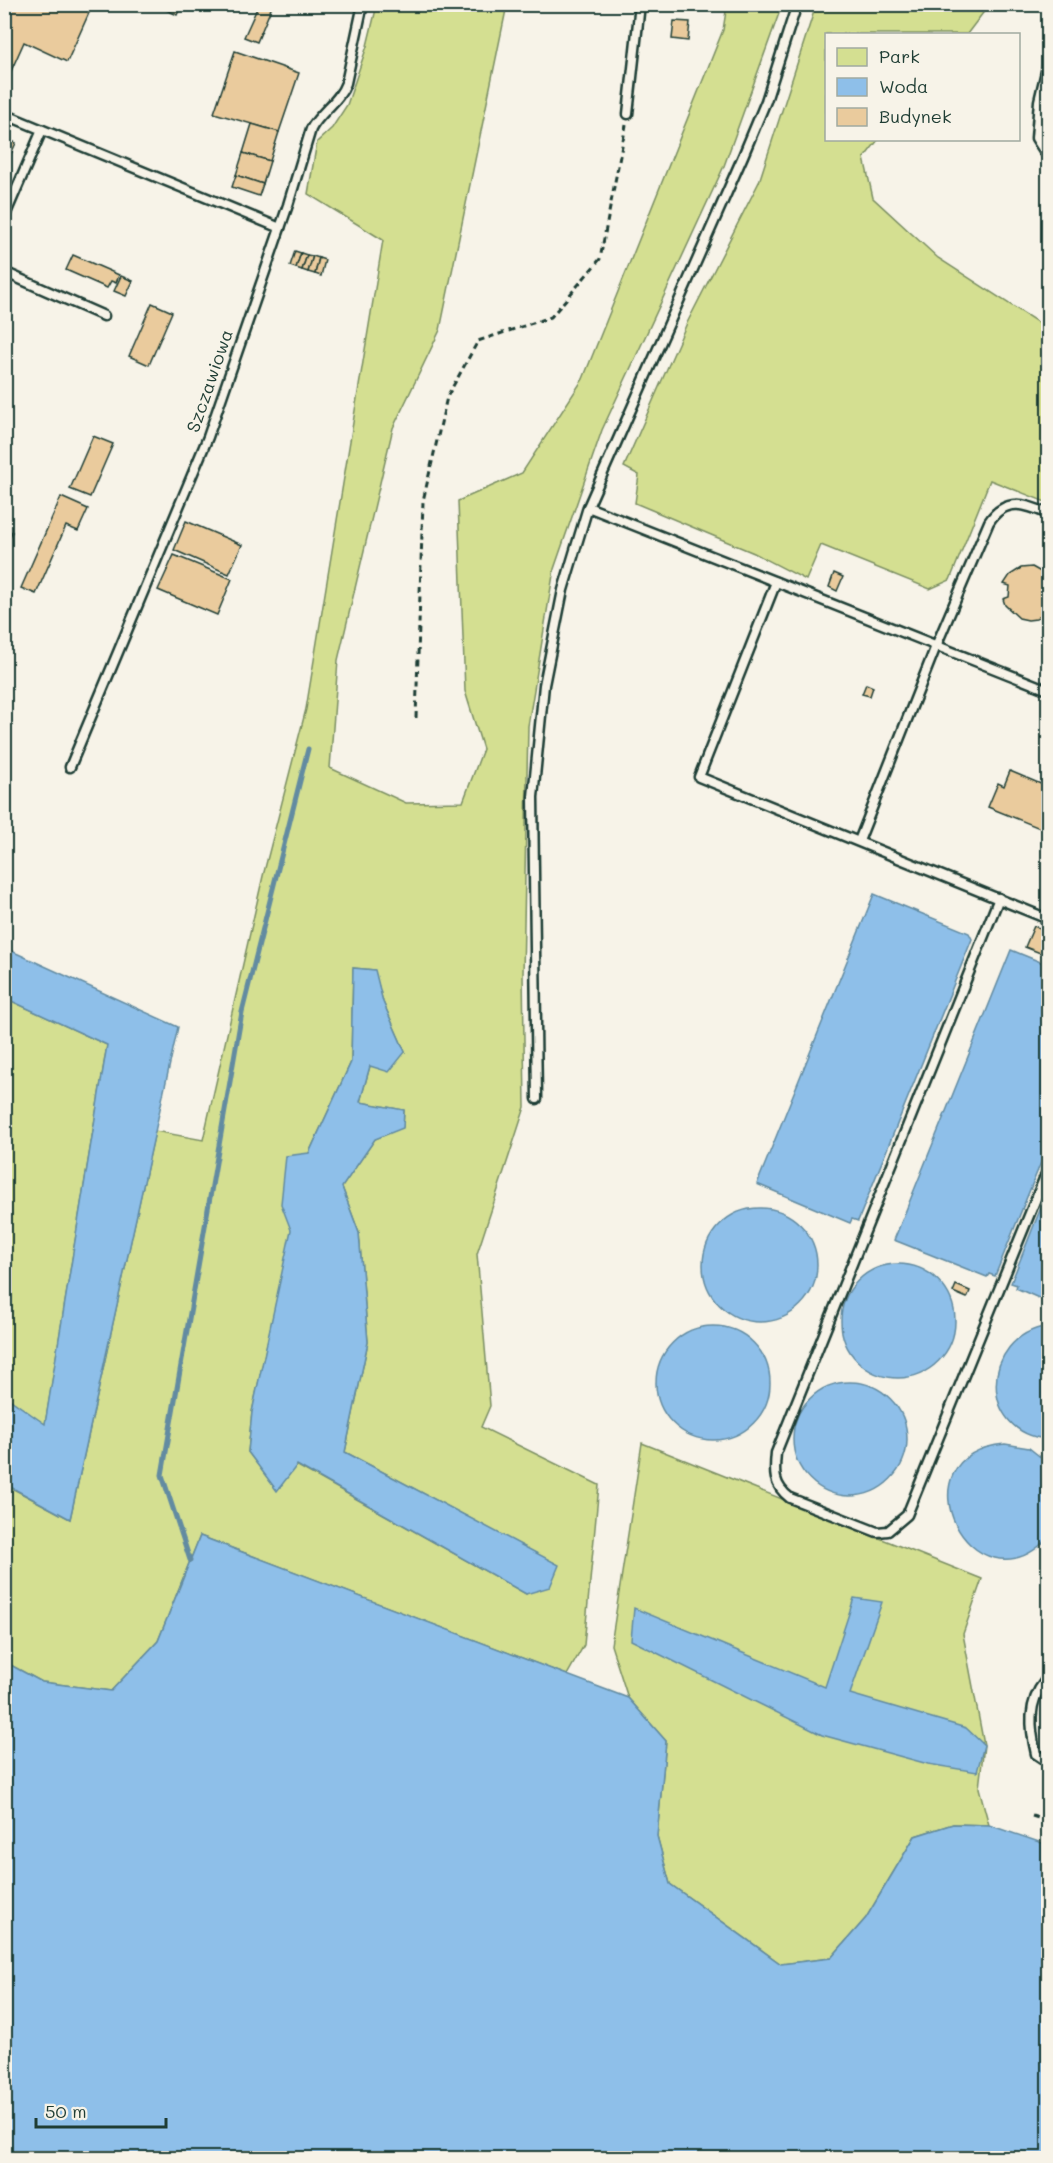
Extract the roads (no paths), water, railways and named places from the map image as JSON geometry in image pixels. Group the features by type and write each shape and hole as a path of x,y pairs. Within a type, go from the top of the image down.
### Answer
{"lane":[{"name":"Szczawiowa","path":"70,767 208,437 280,228 310,129 342,94 363,4"},
{"path":"628,114 640,4"},
{"path":"537,1099 533,808 544,686 563,590 588,507 748,145 766,101 797,4"},
{"path":"1048,63 1039,101 1036,138 1048,157"},
{"path":"4,114 280,228"},
{"path":"4,218 42,129"},
{"path":"4,272 104,316"},
{"path":"859,841 936,645 994,514 1006,506 1020,504 1048,514"},
{"path":"588,507 1048,690"},
{"path":"776,582 699,777 1048,919"},
{"path":"999,898 776,1453 775,1477 782,1492 790,1498 877,1532 888,1531 907,1515 1048,1169"},
{"path":"1048,1681 1045,1681 1037,1690 1032,1707 1030,1730 1036,1754 1048,1762"}],"water":[{"path":"874,894 969,933 972,939 858,1221 852,1219 850,1223 757,1184"},
{"path":"5,948 178,1027 70,1519 5,1484 5,1396 45,1424 107,1045 5,998"},
{"path":"1011,950 1048,965 1048,1145 995,1276 989,1274 987,1277 894,1240"},
{"path":"353,968 375,970 383,1002 405,1052 389,1072 370,1066 360,1102 404,1110 403,1128 375,1139 342,1187 359,1233 368,1342 345,1452 559,1565 550,1587 526,1594 297,1465 277,1491 248,1452 252,1412 291,1230 281,1204 286,1156 309,1153 351,1062"},
{"path":"1048,1190 1048,1302 1016,1288 1017,1285 1011,1283"},
{"path":"760,1208 782,1213 800,1225 812,1243 817,1265 812,1287 800,1305 782,1317 760,1322 738,1317 720,1305 708,1287 703,1265 708,1243 720,1225 738,1213"},
{"path":"898,1264 920,1269 938,1281 950,1299 955,1321 950,1343 938,1361 920,1373 898,1378 876,1373 858,1361 846,1343 841,1321 846,1299 858,1281 876,1269"},
{"path":"713,1326 735,1331 753,1343 765,1361 770,1383 765,1405 753,1423 735,1435 713,1440 691,1435 673,1423 661,1405 656,1383 661,1361 673,1343 691,1331"},
{"path":"1048,1326 1048,1439 1025,1433 1009,1421 999,1404 996,1385 999,1365 1009,1348 1025,1334"},
{"path":"850,1382 872,1387 890,1399 902,1417 907,1439 902,1461 890,1479 872,1491 850,1496 828,1491 810,1479 798,1461 793,1439 798,1417 810,1399 828,1387"},
{"path":"1005,1444 1029,1448 1048,1463 1048,1538 1020,1557 994,1558 971,1545 956,1524 949,1499 953,1474 971,1454"},
{"path":"200,1536 628,1698 666,1741 657,1836 670,1884 781,1964 831,1958 866,1918 915,1836 953,1824 989,1825 1048,1845 1048,2158 5,2158 5,1662 42,1682 111,1691 158,1641"},
{"path":"854,1598 882,1602 850,1694 966,1728 984,1745 977,1772 928,1764 822,1735 631,1640 634,1608 825,1687"}],"waterway":[{"path":"190,1560 162,1475 242,1012 308,749"}]}
